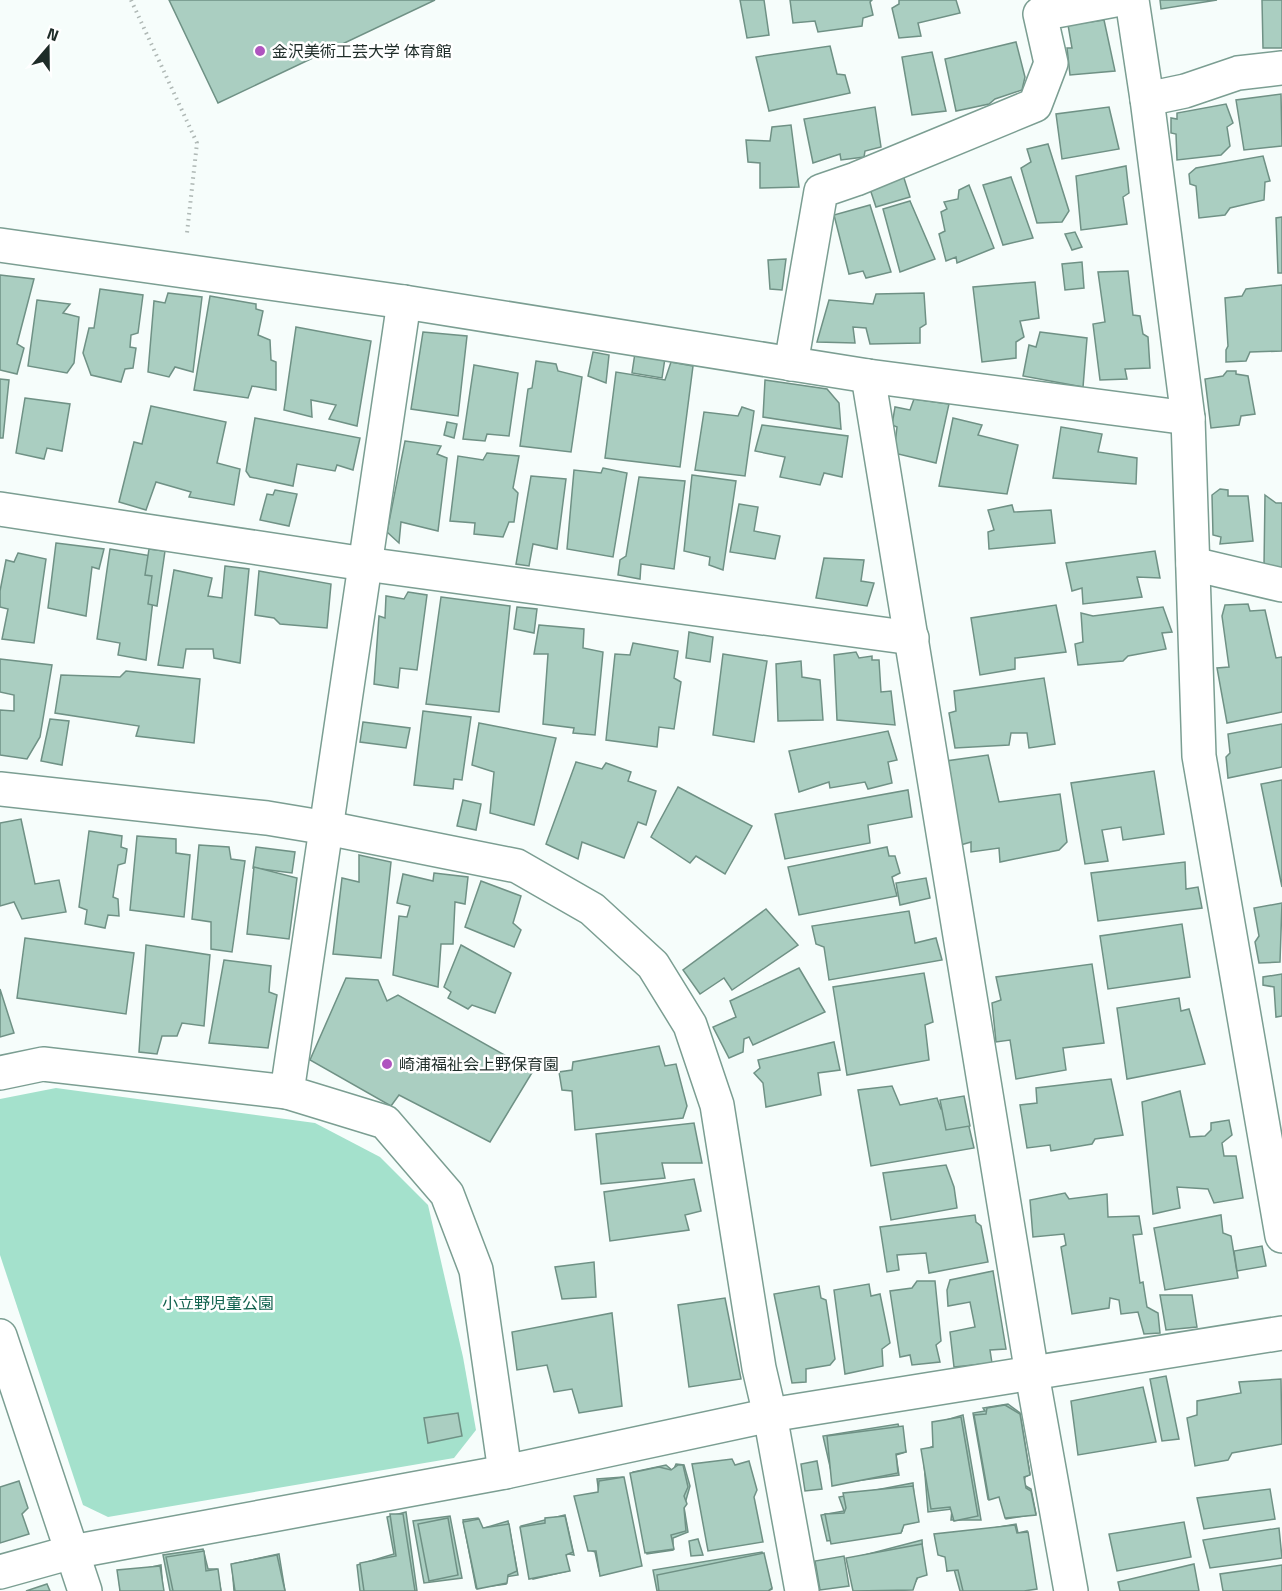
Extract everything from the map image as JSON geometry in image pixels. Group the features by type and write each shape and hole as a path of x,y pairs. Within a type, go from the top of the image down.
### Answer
{"street":[{"path":"791,364 821,191 856,179 1035,105 1052,63 1040,14 1115,0"},
{"path":"1131,0 1147,99 1188,417 1199,756 1282,1236"},
{"path":"1147,99 1185,91 1238,73 1282,68"},
{"path":"0,245 404,302 868,376 1188,417"},
{"path":"287,1092 404,302"},
{"path":"868,376 1032,1374 1071,1591"},
{"path":"0,509 365,564 912,638"},
{"path":"1193,564 1282,585"},
{"path":"0,789 267,818 517,866 592,909 653,965 690,1025 717,1104 748,1306 802,1591"},
{"path":"0,1073 43,1064 287,1092 385,1122 447,1194 476,1270 505,1472"},
{"path":"0,1572 72,1552 505,1472 770,1415 1282,1333"},
{"path":"0,1336 85,1591"}],"path":[{"path":"131,0 197,144 187,234"}],"green space":[{"name":"小立野児童公園","path":"56,1088 315,1123 380,1157 428,1205 463,1357 476,1430 454,1458 108,1517 83,1505 0,1255 0,1099"}],"building":[{"name":"金沢美術工芸大学 体育館","path":"169,0 435,0 218,103"},
{"path":"740,0 764,0 769,35 747,38"},
{"path":"790,0 872,0 870,2 873,15 863,18 862,26 818,32 815,21 793,23"},
{"path":"899,0 956,0 960,13 918,23 921,36 899,38 892,8 899,4"},
{"path":"1160,0 1217,0 1161,9"},
{"path":"1262,0 1282,0 1282,48 1263,48"},
{"path":"1104,20 1115,71 1070,75 1067,48 1072,48 1068,25"},
{"path":"1016,42 1025,77 1022,90 995,99 989,104 956,111 945,59"},
{"path":"830,46 837,74 845,75 850,93 769,111 756,57"},
{"path":"932,52 946,111 912,115 902,57"},
{"path":"1281,94 1282,146 1244,150 1236,100"},
{"path":"1226,104 1233,123 1227,127 1230,146 1221,155 1177,160 1176,134 1171,133 1171,118 1177,119 1177,113"},
{"path":"875,107 881,147 865,151 864,157 841,160 840,154 813,163 804,119"},
{"path":"1109,107 1119,149 1062,159 1056,114"},
{"path":"791,125 799,187 760,188 760,163 748,162 746,140 770,141 772,127"},
{"path":"1048,144 1069,211 1062,222 1037,223 1021,168 1031,162 1027,149"},
{"path":"1263,156 1270,181 1265,182 1264,200 1230,208 1225,215 1199,218 1196,186 1190,184 1189,174 1196,168"},
{"path":"1126,166 1129,193 1123,197 1127,224 1081,230 1076,176"},
{"path":"903,175 910,197 876,207 870,189"},
{"path":"1011,177 1033,238 1003,245 983,185"},
{"path":"969,185 994,248 957,263 956,257 946,261 939,234 945,231 941,212 947,209 944,202 958,199 959,190"},
{"path":"910,201 935,259 900,272 883,209"},
{"path":"870,205 891,272 866,278 863,271 849,274 834,215"},
{"path":"1282,217 1282,273 1278,273 1276,218"},
{"path":"1075,232 1082,247 1072,250 1065,234"},
{"path":"786,259 782,290 770,289 768,260"},
{"path":"1082,262 1084,288 1065,290 1062,264"},
{"path":"1128,271 1133,315 1140,316 1143,334 1148,337 1150,368 1125,369 1127,379 1100,380 1093,324 1105,322 1098,272"},
{"path":"0,275 34,279 17,344 24,348 17,374 0,370"},
{"path":"1035,282 1039,318 1020,321 1024,337 1016,342 1016,358 982,362 973,287"},
{"path":"1282,285 1282,351 1250,352 1246,361 1226,362 1228,346 1225,298 1242,296 1246,289"},
{"path":"100,289 143,295 138,333 131,335 130,347 136,348 133,368 125,369 121,382 91,375 83,353 89,328 94,328"},
{"path":"168,293 202,297 193,372 175,367 169,377 148,372 154,301 165,303"},
{"path":"924,293 926,324 920,328 920,343 870,344 866,328 853,327 855,343 817,342 829,300 873,304 876,294"},
{"path":"210,296 256,304 256,309 263,311 258,335 270,340 271,360 276,362 276,390 252,386 248,398 194,390"},
{"path":"37,300 70,304 63,313 79,317 74,363 67,373 28,366"},
{"path":"296,327 371,341 357,426 329,419 336,405 311,400 312,417 284,410"},
{"path":"423,332 467,336 458,416 411,409"},
{"path":"1040,332 1087,338 1083,387 1023,376 1029,345 1036,347"},
{"path":"593,352 609,355 606,383 588,376"},
{"path":"635,353 665,358 662,378 632,373"},
{"path":"536,361 556,364 558,371 582,377 571,452 520,446 528,389 532,388"},
{"path":"671,362 693,366 680,467 605,458 616,372 665,380"},
{"path":"474,365 518,373 509,436 487,434 485,441 463,439"},
{"path":"1227,371 1236,371 1236,374 1248,376 1255,414 1241,416 1239,425 1211,428 1205,379 1223,376"},
{"path":"0,379 9,380 3,438 0,438"},
{"path":"765,380 827,389 839,403 841,429 763,417"},
{"path":"25,398 70,404 62,451 47,448 44,459 16,453"},
{"path":"914,399 949,404 936,463 894,453 897,427 892,425 895,407 910,410"},
{"path":"151,406 226,422 217,463 240,469 234,505 189,497 191,492 156,482 146,510 119,502 134,442 142,444"},
{"path":"742,407 754,411 745,476 695,470 704,412 738,416"},
{"path":"255,418 360,438 353,470 337,465 335,471 297,464 293,486 250,477 246,471"},
{"path":"953,418 982,425 978,435 1018,445 1007,494 939,486"},
{"path":"447,422 457,424 454,438 444,435"},
{"path":"762,425 848,436 842,477 824,473 820,485 780,477 785,457 755,451"},
{"path":"1061,427 1102,434 1098,452 1137,458 1136,484 1053,478"},
{"path":"405,441 441,446 437,454 447,458 438,531 401,522 399,543 387,532"},
{"path":"487,453 519,456 513,488 518,493 514,522 509,522 503,537 474,534 475,523 450,521 458,456 483,460"},
{"path":"603,468 627,473 613,557 567,549 574,470 601,473"},
{"path":"692,475 736,481 723,570 709,565 710,557 684,551"},
{"path":"531,476 566,479 557,549 533,544 529,566 516,564"},
{"path":"639,477 685,481 674,569 641,564 640,579 618,575 620,560 626,556"},
{"path":"1220,489 1228,490 1228,496 1248,496 1253,541 1220,544 1221,537 1213,535 1212,495"},
{"path":"275,490 297,494 289,526 260,520 267,494 273,495"},
{"path":"1265,495 1276,503 1282,503 1282,571 1264,566"},
{"path":"739,504 758,507 754,531 780,536 775,559 730,552"},
{"path":"1012,505 1014,512 1051,510 1055,543 989,549 988,532 994,530 988,510"},
{"path":"56,543 104,549 99,569 92,567 86,616 48,608"},
{"path":"110,549 158,557 146,660 118,655 120,643 97,639"},
{"path":"149,549 165,551 157,606 148,604 152,576 145,575"},
{"path":"1155,551 1160,578 1137,577 1142,597 1083,604 1082,588 1072,591 1066,563"},
{"path":"18,553 46,559 34,643 2,639 8,609 0,607 0,591 6,560 14,562"},
{"path":"824,558 864,560 861,581 874,583 867,606 816,598"},
{"path":"225,566 249,569 240,663 214,658 213,649 186,649 183,668 158,665 174,570 212,578 208,596 222,598"},
{"path":"259,571 331,584 327,628 280,624 274,618 255,615"},
{"path":"408,592 427,595 417,670 400,668 398,688 374,684 379,616 385,618 386,596 404,599"},
{"path":"441,597 510,606 499,712 426,704"},
{"path":"1248,604 1250,611 1265,610 1276,658 1282,657 1282,712 1227,723 1217,668 1229,667 1222,616 1225,605"},
{"path":"1056,605 1066,652 1015,658 1015,669 980,675 971,618"},
{"path":"517,607 537,609 534,633 514,629"},
{"path":"1163,607 1172,632 1162,633 1166,649 1128,656 1123,661 1078,665 1075,644 1083,642 1081,613 1093,616"},
{"path":"539,625 584,629 583,648 603,652 595,735 573,733 574,728 543,724 548,654 534,654"},
{"path":"689,632 713,637 710,662 686,658"},
{"path":"633,643 678,651 674,678 681,682 674,729 659,727 657,747 606,740 615,654 630,655"},
{"path":"856,652 859,658 872,656 872,660 879,660 881,692 891,691 895,725 837,720 834,655"},
{"path":"723,654 767,661 754,742 713,735"},
{"path":"0,659 52,665 40,737 27,759 0,755 0,710 14,711 14,695 0,692"},
{"path":"801,661 802,677 820,680 823,720 778,721 776,664"},
{"path":"126,671 200,679 194,743 136,736 139,726 55,713 61,675 120,677"},
{"path":"1044,678 1055,744 1029,748 1027,733 1011,733 1009,745 955,748 949,713 956,711 954,691"},
{"path":"423,711 471,717 462,780 454,779 453,789 414,785"},
{"path":"50,719 69,721 62,765 41,761"},
{"path":"363,722 410,728 406,748 360,742"},
{"path":"479,723 556,738 534,825 490,813 494,772 472,765"},
{"path":"1282,724 1282,767 1228,778 1226,757 1230,753 1228,734"},
{"path":"888,731 897,760 888,762 892,783 868,789 865,782 830,788 829,782 799,792 789,751"},
{"path":"988,755 999,802 1060,794 1067,842 1059,850 1000,862 999,848 971,852 971,842 957,846 946,761"},
{"path":"576,762 602,769 606,763 631,772 628,781 656,791 646,825 638,822 624,858 582,842 578,859 546,844"},
{"path":"1154,771 1164,834 1123,840 1121,827 1102,830 1108,861 1085,864 1071,783"},
{"path":"1282,780 1282,887 1261,784"},
{"path":"678,787 752,826 725,874 696,856 690,863 651,837"},
{"path":"908,790 912,817 868,825 870,843 785,859 775,814"},
{"path":"463,800 481,804 476,830 457,826"},
{"path":"21,819 35,884 59,880 66,912 22,919 14,902 0,906 0,823"},
{"path":"89,831 122,836 121,847 127,849 125,863 118,865 113,897 118,899 119,916 108,915 105,928 85,924 87,910 79,907"},
{"path":"137,836 176,839 176,853 190,855 184,917 130,910"},
{"path":"199,845 229,847 231,859 245,861 232,952 211,949 211,922 192,919"},
{"path":"256,847 295,852 292,873 253,868"},
{"path":"887,847 889,856 895,856 900,873 892,877 897,896 799,915 788,867"},
{"path":"359,855 391,862 381,958 333,954 342,878 359,882"},
{"path":"1185,862 1186,889 1198,887 1202,908 1098,921 1091,873"},
{"path":"254,867 297,878 289,939 247,934"},
{"path":"434,873 468,877 465,904 455,902 453,944 441,944 438,987 393,975 399,916 407,917 410,906 397,903 403,874 433,881"},
{"path":"926,878 930,898 900,905 896,883"},
{"path":"481,881 521,896 513,923 521,930 514,947 465,927"},
{"path":"1282,903 1280,962 1259,963 1255,942 1259,936 1254,908"},
{"path":"766,909 798,945 732,990 724,978 700,994 683,970"},
{"path":"909,911 915,943 936,938 942,960 829,980 824,947 816,944 812,926"},
{"path":"1182,924 1190,977 1108,989 1100,936"},
{"path":"25,938 134,953 126,1014 17,998"},
{"path":"146,945 210,955 204,1026 182,1023 177,1036 162,1036 157,1054 139,1052"},
{"path":"461,945 511,973 495,1013 472,1005 468,1009 448,998 451,992 444,987"},
{"path":"224,960 271,966 269,992 277,995 268,1048 209,1043"},
{"path":"1092,964 1104,1043 1063,1048 1066,1070 1016,1079 1010,1040 996,1042 992,1003 1001,1000 996,977"},
{"path":"799,968 825,1012 753,1045 749,1037 744,1039 743,1052 729,1058 713,1027 736,1017 730,1001"},
{"path":"924,973 933,1022 925,1025 929,1060 847,1075 833,987"},
{"path":"1282,974 1282,1016 1276,1017 1274,987 1263,985 1263,977"},
{"path":"346,978 378,980 387,1001 398,995 533,1071 490,1142 399,1095 391,1106 310,1060"},
{"path":"0,989 14,1033 0,1037"},
{"path":"1179,998 1181,1011 1189,1009 1205,1064 1127,1079 1117,1008"},
{"path":"834,1042 840,1070 818,1073 821,1095 766,1107 763,1083 754,1073 760,1068 758,1060"},
{"path":"659,1046 665,1066 676,1064 687,1106 683,1118 575,1130 572,1091 562,1090 559,1072 572,1070 573,1062"},
{"path":"1111,1079 1123,1135 1095,1139 1092,1144 1051,1151 1050,1145 1027,1148 1020,1105 1037,1103 1036,1088"},
{"path":"892,1086 900,1105 937,1098 941,1109 948,1109 947,1101 963,1101 974,1148 871,1166 858,1090"},
{"path":"1180,1091 1190,1137 1205,1136 1211,1130 1211,1123 1229,1120 1232,1135 1222,1143 1224,1156 1236,1156 1243,1198 1214,1203 1208,1189 1177,1187 1180,1208 1153,1214 1142,1102"},
{"path":"964,1096 970,1126 946,1130 940,1100"},
{"path":"694,1123 702,1163 662,1163 665,1178 601,1184 596,1134"},
{"path":"946,1165 954,1187 957,1208 891,1220 883,1173"},
{"path":"694,1179 701,1211 685,1215 689,1230 610,1241 604,1192"},
{"path":"1065,1193 1069,1199 1107,1194 1108,1217 1139,1216 1142,1234 1133,1235 1140,1283 1143,1282 1147,1307 1158,1313 1160,1333 1144,1334 1138,1312 1121,1314 1119,1300 1110,1298 1109,1308 1072,1314 1061,1247 1066,1245 1064,1234 1033,1237 1030,1200"},
{"path":"975,1215 976,1222 981,1226 988,1262 929,1273 926,1253 897,1255 899,1270 887,1272 880,1227"},
{"path":"1221,1215 1223,1233 1231,1236 1238,1278 1165,1290 1154,1228"},
{"path":"1262,1246 1266,1266 1237,1271 1234,1251"},
{"path":"594,1262 596,1297 562,1299 555,1267"},
{"path":"993,1271 1006,1349 990,1350 992,1363 954,1367 950,1332 975,1327 970,1302 948,1306 947,1290 950,1280"},
{"path":"917,1281 935,1281 941,1341 936,1345 940,1362 912,1365 910,1355 900,1357 890,1291 912,1288"},
{"path":"869,1284 871,1296 880,1294 890,1343 882,1349 883,1366 845,1374 834,1290"},
{"path":"819,1286 821,1298 826,1300 835,1359 830,1365 806,1369 806,1382 792,1383 774,1294"},
{"path":"1160,1295 1192,1295 1197,1327 1166,1330"},
{"path":"725,1298 741,1379 689,1387 678,1305"},
{"path":"612,1313 622,1406 579,1413 572,1389 554,1392 547,1365 517,1370 512,1332"},
{"path":"1166,1376 1179,1439 1162,1441 1150,1379"},
{"path":"1281,1379 1282,1444 1232,1453 1228,1460 1195,1466 1187,1418 1197,1415 1197,1401 1241,1393 1239,1382"},
{"path":"1143,1387 1156,1442 1078,1455 1071,1401"},
{"path":"1008,1404 1020,1413 1030,1474 1025,1477 1024,1485 1031,1489 1036,1514 1006,1519 1001,1496 988,1499 973,1413 985,1411 983,1408"},
{"path":"1005,1405 1020,1414 1030,1475 1024,1477 1026,1488 1031,1491 1036,1515 1005,1518 999,1497 989,1500 974,1415 986,1414 987,1408"},
{"path":"458,1413 462,1436 428,1443 424,1418"},
{"path":"963,1415 981,1520 951,1520 952,1509 928,1512 923,1451 938,1444 936,1423"},
{"path":"961,1417 978,1516 954,1521 950,1507 931,1509 921,1449 933,1447 932,1422"},
{"path":"898,1424 906,1452 896,1455 899,1475 834,1484 823,1436"},
{"path":"903,1426 906,1452 896,1454 898,1473 832,1486 827,1436"},
{"path":"732,1459 735,1465 749,1461 757,1490 754,1497 763,1542 708,1551 692,1464"},
{"path":"817,1461 822,1489 805,1491 801,1464"},
{"path":"676,1464 684,1465 690,1486 684,1507 688,1532 673,1538 673,1550 647,1554 633,1472 666,1465 673,1471"},
{"path":"678,1465 683,1465 688,1487 684,1496 687,1504 684,1508 686,1531 671,1535 674,1549 645,1553 630,1473 659,1467 671,1470"},
{"path":"623,1477 637,1564 599,1571 595,1552 588,1549 578,1497 599,1494 597,1479"},
{"path":"624,1477 642,1566 600,1576 596,1551 588,1551 574,1496 598,1492 599,1481"},
{"path":"19,1481 28,1508 22,1514 29,1534 0,1543 0,1487"},
{"path":"913,1483 916,1522 903,1524 902,1531 827,1541 821,1515 844,1511 839,1497"},
{"path":"913,1486 919,1522 904,1525 901,1533 831,1544 825,1514 844,1513 846,1508 843,1493"},
{"path":"1270,1489 1275,1519 1204,1529 1197,1498"},
{"path":"406,1512 417,1591 360,1591 357,1565 394,1554 387,1517"},
{"path":"390,1514 403,1514 415,1591 364,1591 360,1563 396,1556"},
{"path":"565,1515 574,1555 564,1553 568,1571 533,1579 521,1526"},
{"path":"450,1516 462,1578 424,1583 413,1521"},
{"path":"565,1516 573,1552 566,1555 570,1571 529,1579 520,1527 545,1523 545,1518"},
{"path":"448,1518 458,1575 429,1581 418,1524"},
{"path":"478,1518 481,1529 508,1521 518,1575 505,1577 506,1584 476,1588 463,1520"},
{"path":"479,1519 483,1528 509,1524 517,1571 508,1575 507,1583 477,1589 463,1522"},
{"path":"1184,1522 1191,1557 1117,1571 1109,1534"},
{"path":"1016,1524 1018,1533 1027,1531 1033,1588 1010,1591 960,1591 954,1569 947,1571 947,1557 940,1555 937,1538"},
{"path":"1015,1525 1017,1533 1028,1532 1037,1589 963,1591 958,1570 947,1571 945,1557 938,1555 934,1534"},
{"path":"1279,1528 1282,1558 1210,1568 1203,1540"},
{"path":"698,1539 703,1555 691,1556 689,1541"},
{"path":"922,1540 924,1573 919,1575 912,1589 854,1591 849,1559"},
{"path":"922,1544 927,1575 917,1578 913,1590 853,1591 846,1558"},
{"path":"203,1549 208,1569 217,1569 221,1591 170,1591 163,1555"},
{"path":"204,1551 206,1571 218,1569 221,1591 173,1591 166,1557"},
{"path":"762,1552 772,1589 768,1591 657,1591 653,1570"},
{"path":"764,1553 772,1588 768,1591 659,1591 657,1575"},
{"path":"279,1554 285,1591 234,1591 232,1564"},
{"path":"277,1555 285,1591 235,1591 231,1564"},
{"path":"844,1556 849,1586 820,1590 815,1561"},
{"path":"1194,1564 1199,1591 1120,1591 1118,1582"},
{"path":"161,1565 163,1591 120,1591 119,1574"},
{"path":"1282,1565 1282,1591 1223,1591 1220,1574"},
{"path":"160,1566 164,1591 120,1591 117,1570"},
{"path":"47,1584 50,1591 26,1591"}],"place":[{"name":"金沢美術工芸大学 体育館","path":"260,51"},
{"name":"崎浦福祉会上野保育園","path":"387,1064"}]}
